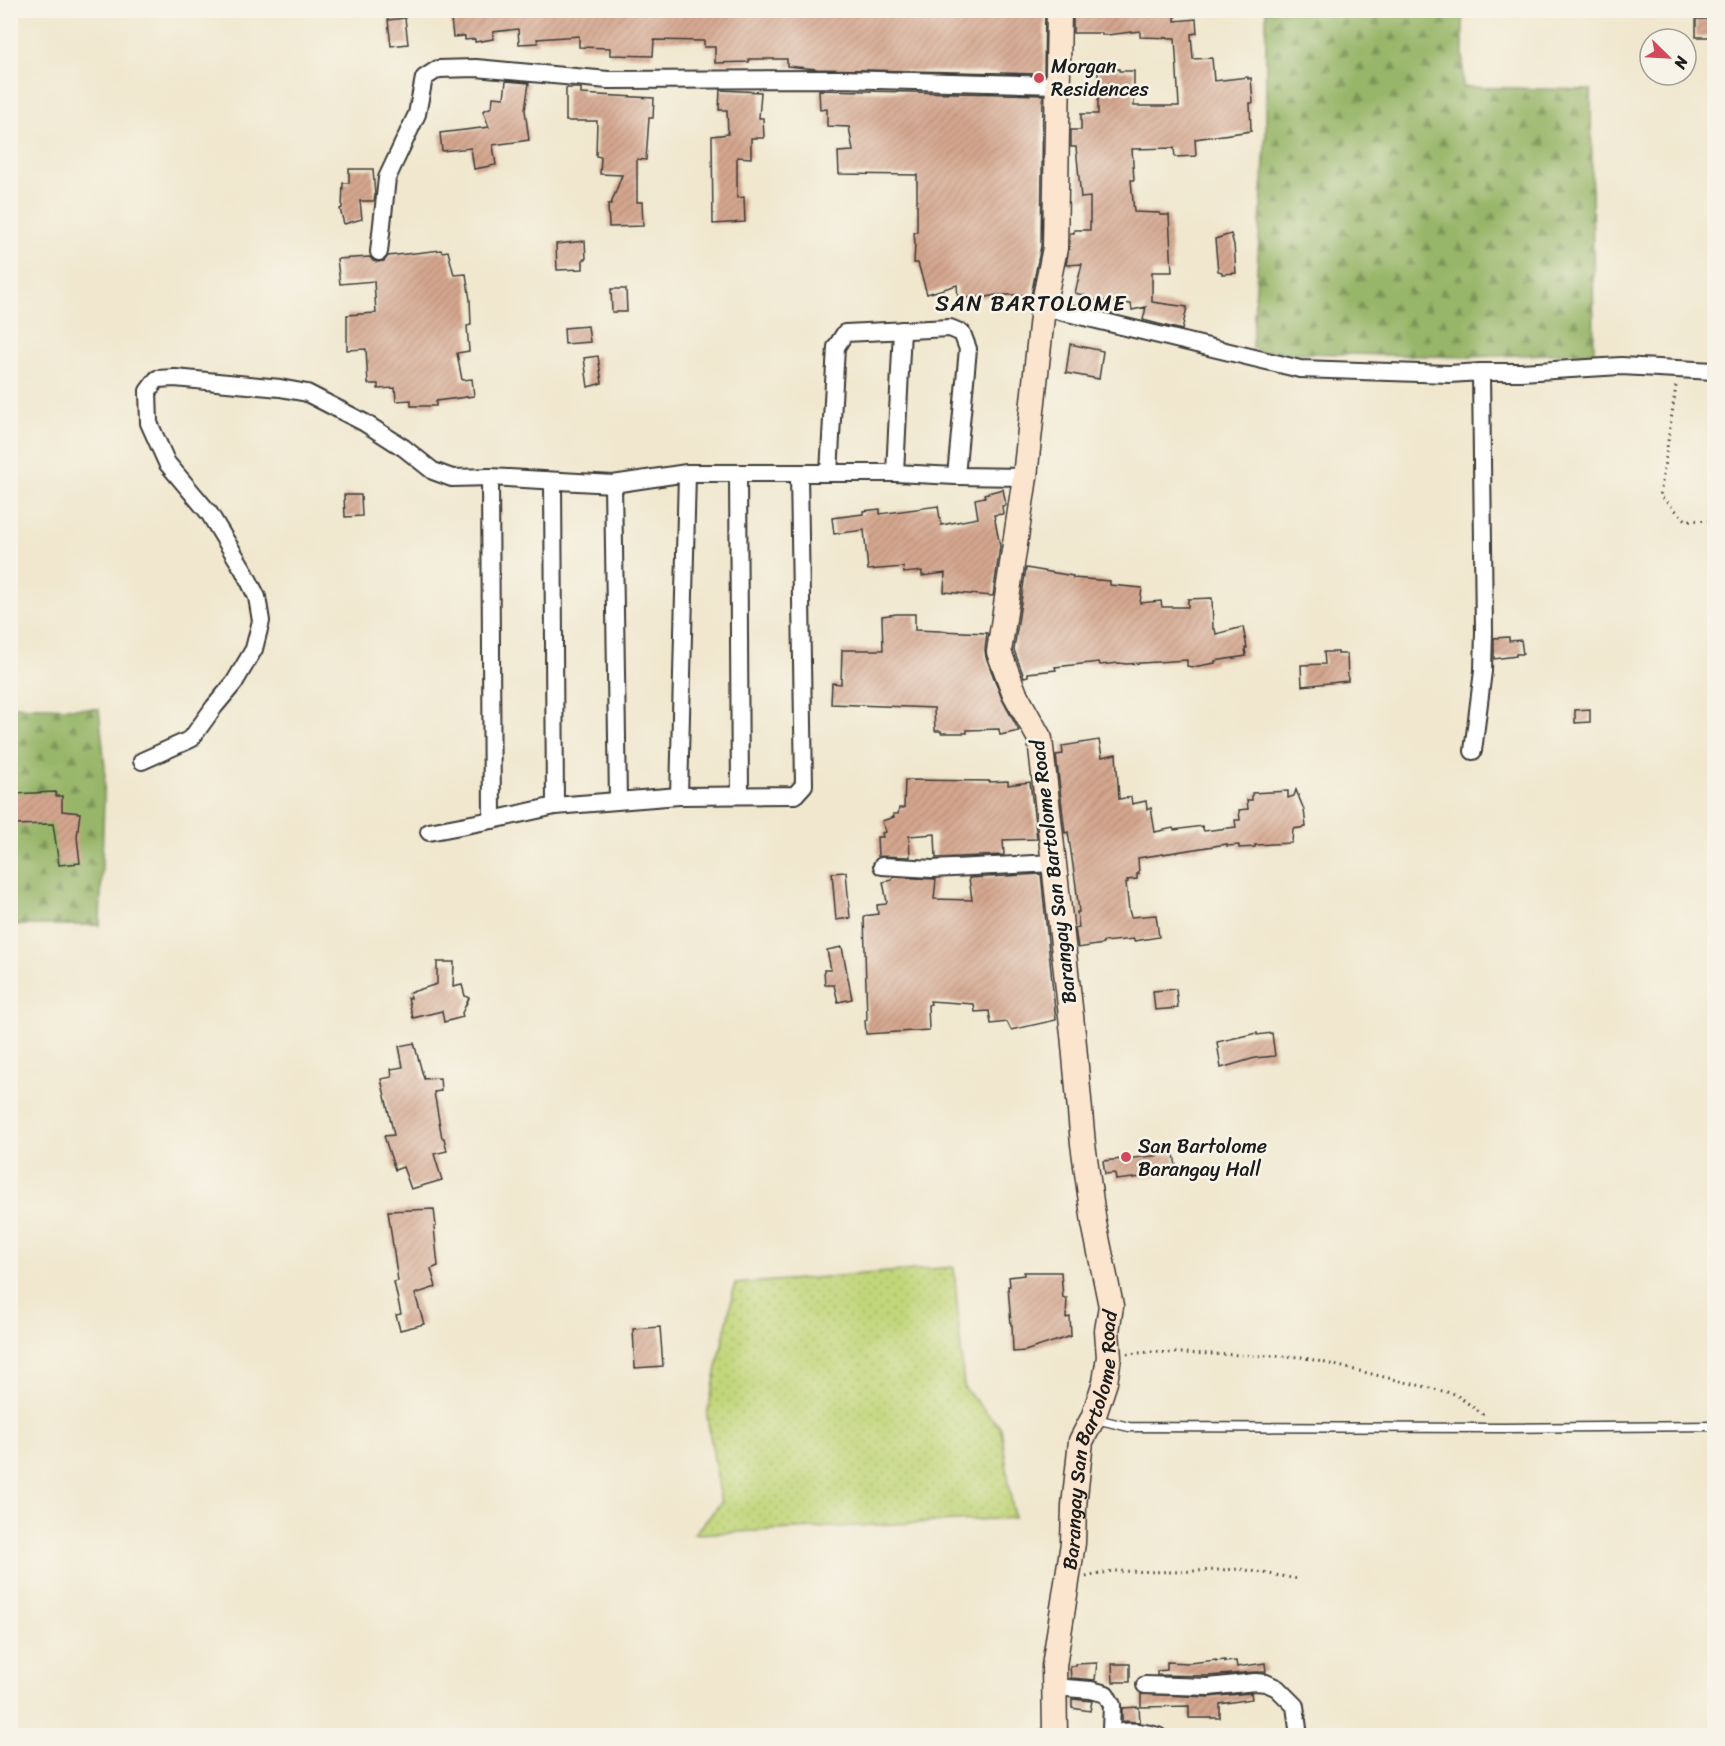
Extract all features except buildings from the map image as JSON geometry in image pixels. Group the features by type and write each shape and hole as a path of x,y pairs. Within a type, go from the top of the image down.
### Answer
{"street":[{"name":"Barangay San Bartolome Road","path":"1055,1736 1054,1665 1073,1543 1074,1506 1081,1441 1093,1418 1105,1382 1109,1357 1107,1331 1111,1306 1083,1144 1040,739 1015,694 999,652 1025,477 1043,307 1055,248 1059,10"},
{"path":"379,252 387,178 417,114 424,78 438,69 476,68 608,80 840,79 1059,85"},
{"path":"1043,307 1300,369 1449,375 1621,366 1714,371"},
{"path":"829,473 836,347 845,333 950,328 962,333 968,349 956,476"},
{"path":"895,473 902,330"},
{"path":"1473,751 1480,706 1484,651 1481,372"},
{"path":"142,761 191,740 234,683 255,649 261,621 257,597 243,569 210,513 167,463 149,423 148,391 157,379 175,378 280,388 307,393 365,423 434,471 452,478 490,477 613,484 687,473 895,473 1025,477"},
{"path":"679,796 687,473"},
{"path":"738,473 740,795"},
{"path":"429,832 555,806 679,796 795,795 804,785 799,474"},
{"path":"490,477 492,820"},
{"path":"553,481 555,806"},
{"path":"613,484 618,800"},
{"path":"882,866 932,869 1054,863"},
{"path":"1145,1685 1209,1687 1266,1683 1277,1688 1295,1706 1299,1736"},
{"path":"1054,1687 1091,1690 1106,1694 1112,1705 1109,1732 1149,1733 1158,1736"}],"lane":[{"path":"1093,1418 1129,1427 1714,1426"}],"path":[{"path":"1679,369 1660,496 1686,520 1714,521"},
{"path":"1109,1357 1150,1352 1302,1357 1455,1394 1503,1428"},
{"path":"1067,1581 1112,1571 1174,1572 1240,1569 1298,1579"}],"green space":[{"path":"1266,11 1463,11 1463,87 1591,90 1594,352 1471,357 1261,352 1252,348 1266,130"},
{"path":"11,706 99,709 105,767 100,925 11,925"},
{"path":"954,1267 964,1388 1001,1428 1014,1518 694,1534 721,1503 707,1415 735,1284"}],"place":[{"name":"Morgan Residences","path":"1039,78"},
{"name":"San Bartolome Barangay Hall","path":"1126,1157"}],"district":[{"name":"SAN BARTOLOME","path":"1031,303"}]}
